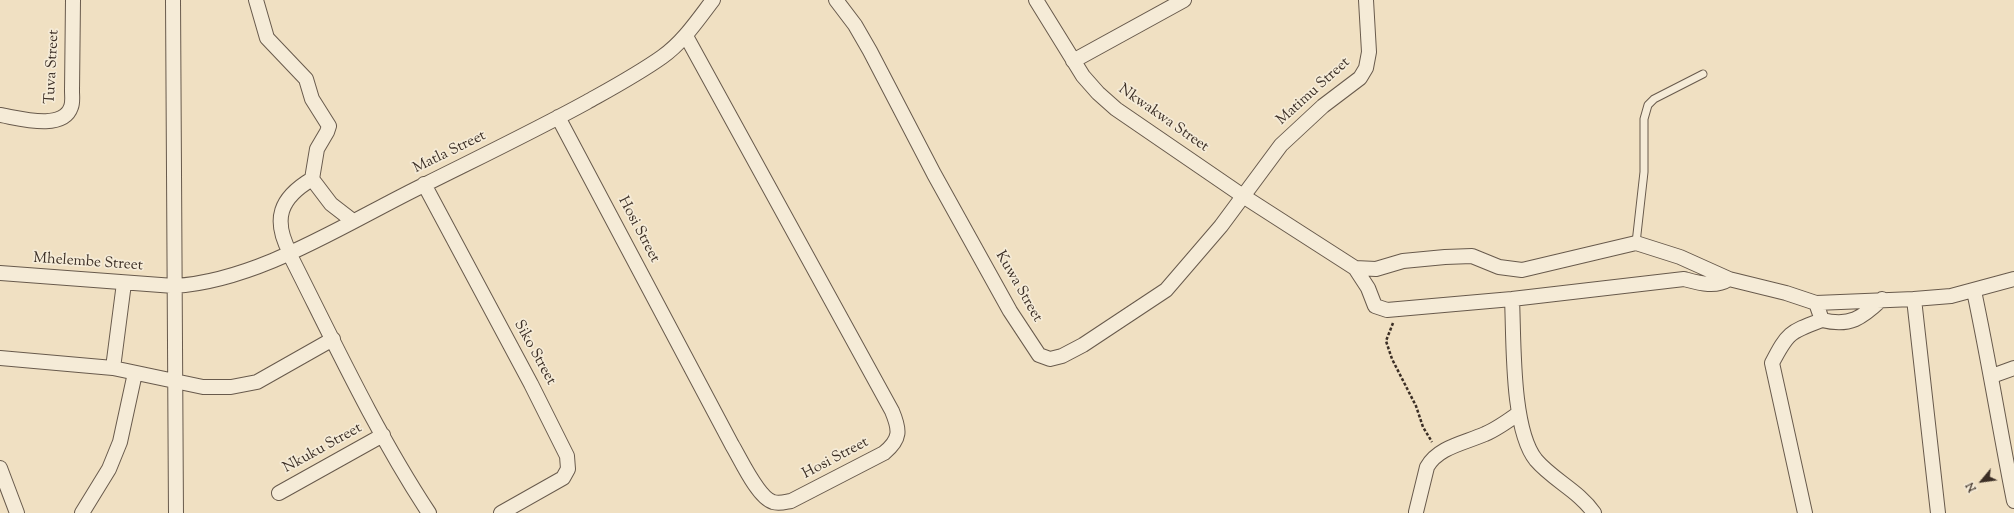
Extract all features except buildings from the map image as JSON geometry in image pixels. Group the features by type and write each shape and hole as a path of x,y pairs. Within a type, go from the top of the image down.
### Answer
{"street":[{"name":"Tuva Street","path":"0,115 52,122 68,113 71,106 72,91 73,0"},
{"path":"173,0 176,513"},
{"path":"256,0 267,38 306,79 312,99 329,126 317,148 312,179 330,204 353,221"},
{"name":"Matla Street","path":"174,286 192,285 221,279 289,253 558,117 643,70 674,48 686,36 713,0"},
{"name":"Kuwa Street","path":"836,0 855,25 870,51 930,166 1010,311 1030,341 1044,358 1050,360 1062,356 1166,290 1221,226 1243,196"},
{"name":"Nkwakwa Street","path":"1036,0 1073,61 1098,93 1116,109 1243,196 1355,268"},
{"path":"1073,61 1184,0"},
{"name":"Matimu Street","path":"1243,196 1281,145 1303,123 1360,78 1366,68 1369,52 1366,0"},
{"name":"Hosi Street","path":"558,117 732,445 763,497 776,503 791,501 884,453 896,442 898,434 897,424 892,411 686,36"},
{"path":"312,179 296,188 288,198 283,209 281,229 289,253 332,339 383,435 413,489 429,513"},
{"name":"Siko Street","path":"424,184 531,384 567,456 568,469 563,478 501,513"},
{"path":"1355,268 1376,269 1403,261 1472,256 1499,267 1522,270 1636,243 1680,257 1729,279 1786,293 1816,303 1951,296 2014,279"},
{"path":"1355,268 1368,288 1375,306 1387,310 1518,298 1684,279 1706,284 1723,283 1729,279"},
{"name":"Mhelembe Street","path":"0,273 174,286"},
{"path":"113,368 124,283"},
{"path":"1974,290 1992,376 2013,494"},
{"path":"1518,298 1515,377 1519,413 1527,442 1535,459 1578,495 1594,513"},
{"path":"1804,513 1772,363 1778,350 1793,331 1822,320 1837,324 1860,318 1882,299"},
{"path":"1914,299 1938,513"},
{"path":"1816,303 1822,320"},
{"path":"0,358 113,368 203,387 231,387 257,382 332,339"},
{"path":"1992,376 2014,368"},
{"path":"82,513 112,462 125,420 135,373"},
{"path":"1414,513 1427,467 1438,453 1485,434 1519,413"},
{"name":"Nkuku Street","path":"279,493 383,435"},
{"path":"0,468 17,513"}],"lane":[{"path":"1636,243 1644,172 1644,119 1648,105 1654,100 1703,74"}],"path":[{"path":"1400,309 1386,340 1392,359 1416,406 1423,427 1438,453"}]}
